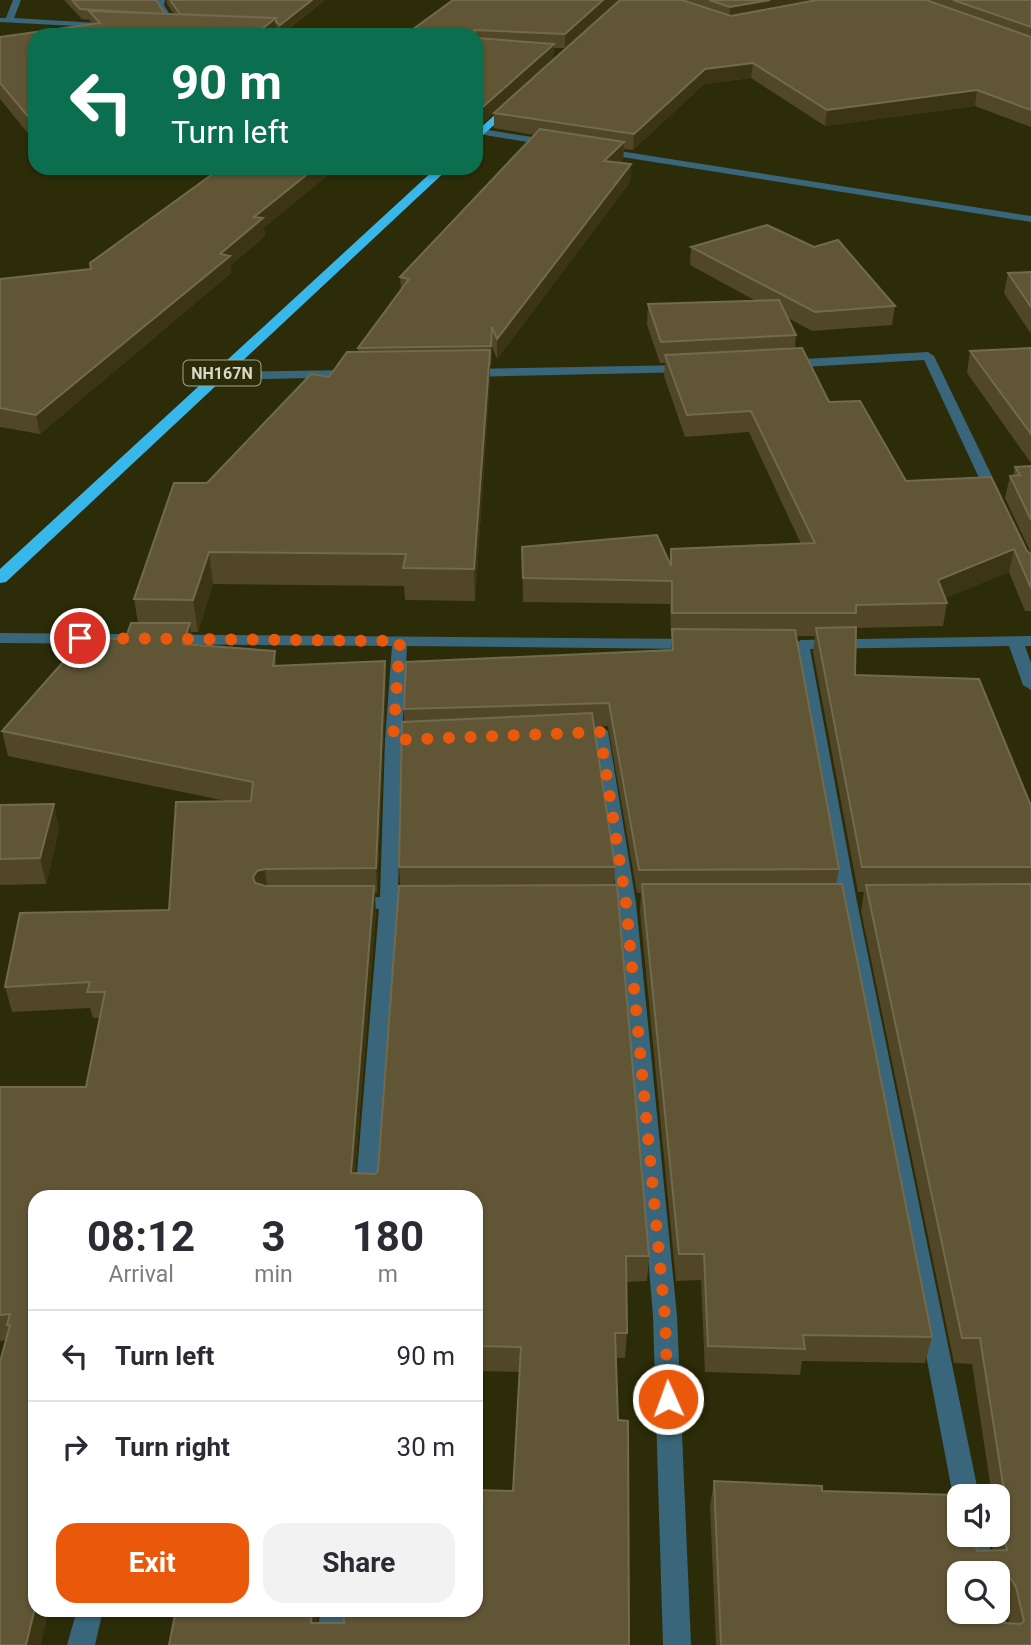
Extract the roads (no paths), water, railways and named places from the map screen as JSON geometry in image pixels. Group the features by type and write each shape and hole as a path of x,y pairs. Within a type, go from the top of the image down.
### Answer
{"highway":[{"path":"483,131 520,97"},
{"name":"NH167N","path":"0,578 435,175"}],"street":[{"path":"4,20 17,0"},
{"path":"160,0 160,5 176,28"},
{"path":"4,20 125,26"},
{"path":"483,135 564,145"},
{"path":"592,149 1031,219"},
{"path":"768,365 928,356 1002,513"},
{"path":"454,373 701,368"},
{"path":"218,376 371,374"},
{"path":"0,638 705,644"},
{"path":"367,1190 389,903 393,740 400,641"},
{"path":"964,1484 795,645 1023,642 1031,685"},
{"path":"559,733 600,732 626,903 665,1317 677,1645"},
{"path":"393,740 448,738"},
{"path":"336,903 445,903"},
{"path":"81,1645 88,1617"},
{"path":"331,1645 333,1617"},
{"path":"994,1624 998,1645"}]}
